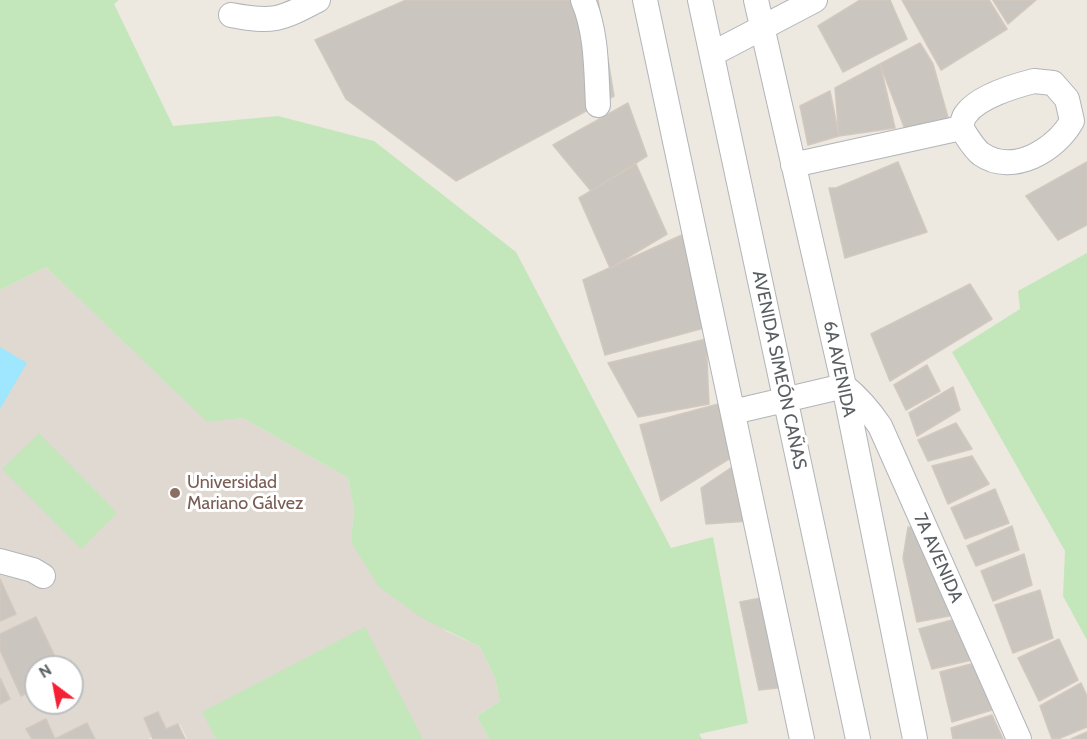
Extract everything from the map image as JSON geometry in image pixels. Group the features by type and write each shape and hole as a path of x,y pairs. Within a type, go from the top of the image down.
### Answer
{"street":[{"path":"231,15 254,20 270,20 288,16 318,0"},
{"path":"583,0 594,38 598,105"},
{"path":"645,0 802,739"},
{"name":"AVENIDA SIMEÓN CAÑAS","path":"700,0 858,739"},
{"name":"6A AVENIDA","path":"756,0 844,386 915,739"},
{"path":"712,54 815,0"},
{"path":"793,165 961,128"},
{"path":"733,412 844,386"},
{"name":"7A AVENIDA","path":"844,386 860,400 880,426 1019,739"},
{"path":"0,561 33,570 43,576"}],"shaded area":[{"name":"Universidad Mariano Gálvez","path":"46,267 207,421 243,418 348,478 354,509 351,542 446,631 480,647 495,678 500,701 477,716 489,739 187,739 180,724 148,739 0,739 0,290"}],"green space":[{"path":"0,0 119,0 114,4 173,126 278,116 374,141 516,252 671,548 713,537 748,723 699,734 702,739 489,739 477,716 500,701 495,678 480,647 422,618 379,587 351,542 354,509 348,478 243,418 207,422 46,267 0,290"},
{"path":"1087,253 1087,640 1063,596 1065,551 952,352 1020,309 1018,291"},
{"path":"39,433 117,513 81,549 2,469"},
{"path":"365,627 423,739 216,739 202,712"}],"water":[{"path":"0,347 27,363 0,409"}],"building":[{"path":"406,0 598,0 614,96 456,181 346,99 315,40"},
{"path":"860,0 890,0 907,39 843,72 818,26"},
{"path":"902,0 989,0 1007,29 941,70"},
{"path":"993,0 1036,0 1008,24"},
{"path":"920,43 933,64 949,121 906,132 880,64"},
{"path":"880,64 895,128 839,136 835,88"},
{"path":"830,91 839,136 808,145 800,106"},
{"path":"628,103 647,156 591,191 553,145"},
{"path":"898,162 927,232 845,258 829,188 836,188"},
{"path":"1087,162 1087,225 1058,240 1026,196"},
{"path":"636,164 667,234 610,268 579,198"},
{"path":"684,234 704,328 605,355 583,280"},
{"path":"970,284 992,319 890,381 871,334"},
{"path":"706,339 709,404 638,417 608,363"},
{"path":"927,365 940,391 906,410 894,385"},
{"path":"953,387 960,410 917,436 909,413"},
{"path":"722,403 737,454 661,501 640,425"},
{"path":"956,423 972,449 928,461 918,440"},
{"path":"972,456 989,484 948,504 932,466"},
{"path":"738,463 749,521 706,524 701,488"},
{"path":"995,489 1009,523 965,539 951,508"},
{"path":"1012,526 1019,550 976,566 967,546"},
{"path":"908,527 913,528 954,615 917,622 903,558"},
{"path":"1024,554 1032,585 993,601 981,571"},
{"path":"0,579 16,614 0,621"},
{"path":"1040,590 1053,638 1013,653 995,605"},
{"path":"766,597 786,687 759,690 740,602"},
{"path":"36,617 54,655 24,655 24,695 21,696 0,650 0,634"},
{"path":"952,620 972,660 932,669 919,629"},
{"path":"1059,639 1078,680 1039,701 1018,658"},
{"path":"979,662 992,710 952,722 940,672"},
{"path":"0,678 10,699 0,704"},
{"path":"1081,683 1087,696 1087,727 1058,739 1052,739 1040,706"},
{"path":"158,712 166,729 178,724 185,739 153,739 144,718"},
{"path":"992,715 1003,739 953,739 951,728"},
{"path":"46,719 55,739 32,739 26,729"},
{"path":"87,723 95,739 55,739"},
{"path":"1087,732 1087,739 1071,739"}],"place":[{"name":"Universidad Mariano Gálvez","path":"175,493"}]}
